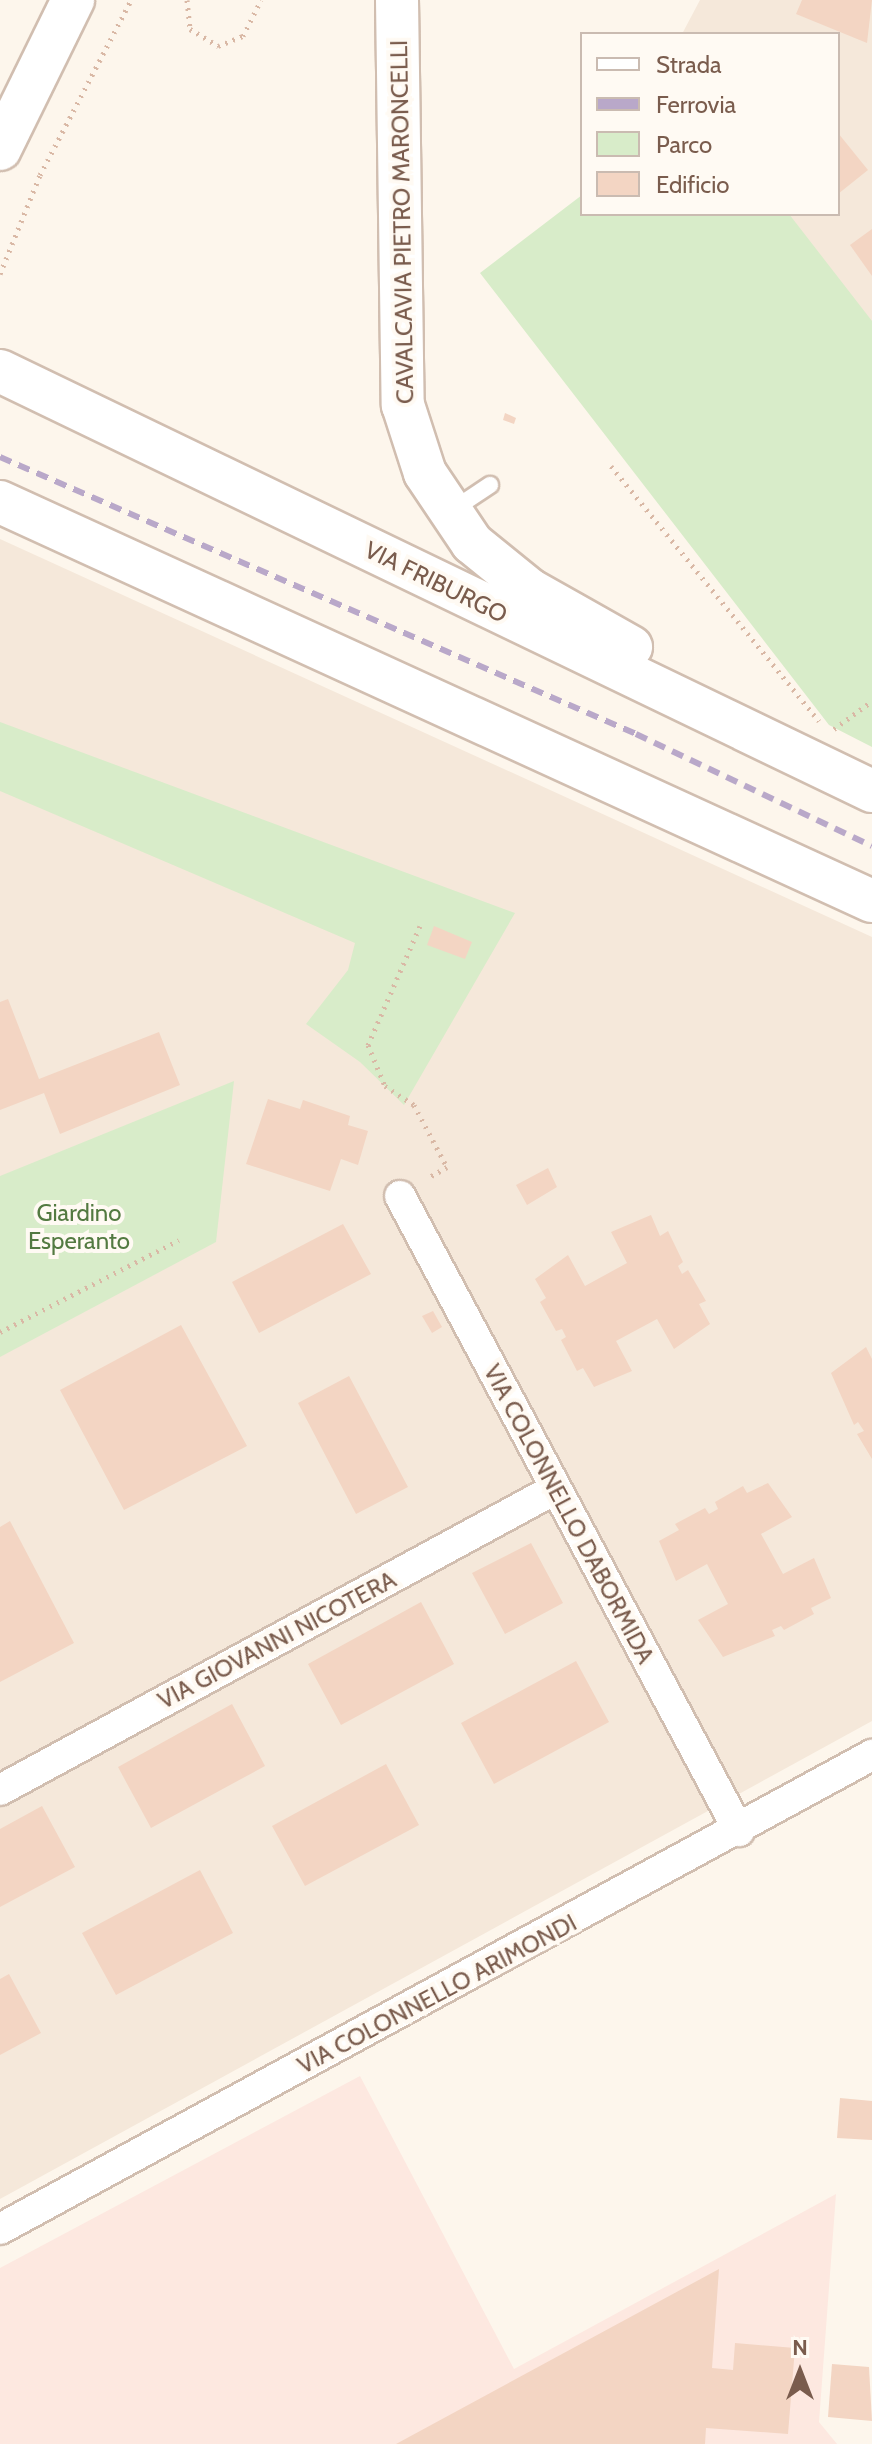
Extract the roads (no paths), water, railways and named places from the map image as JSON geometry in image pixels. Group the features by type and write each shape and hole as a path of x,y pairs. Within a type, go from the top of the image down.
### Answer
{"street":[{"path":"0,149 73,0"},
{"name":"CAVALCAVIA PIETRO MARONCELLI","path":"397,0 403,405 425,473 472,543 530,590 707,689 775,742"},
{"name":"VIA FRIBURGO","path":"0,371 872,791"},
{"path":"0,502 872,901"},
{"name":"VIA COLONNELLO DABORMIDA","path":"400,1196 739,1831"},
{"name":"VIA GIOVANNI NICOTERA","path":"0,1790 555,1489"},
{"name":"VIA COLONNELLO ARIMONDI","path":"0,2229 739,1831 872,1755"}],"lane":[{"path":"449,512 490,485"}],"railway":[{"path":"0,457 636,734 872,846"}],"park label":[{"name":"Giardino Esperanto","path":"79,1227"}]}
